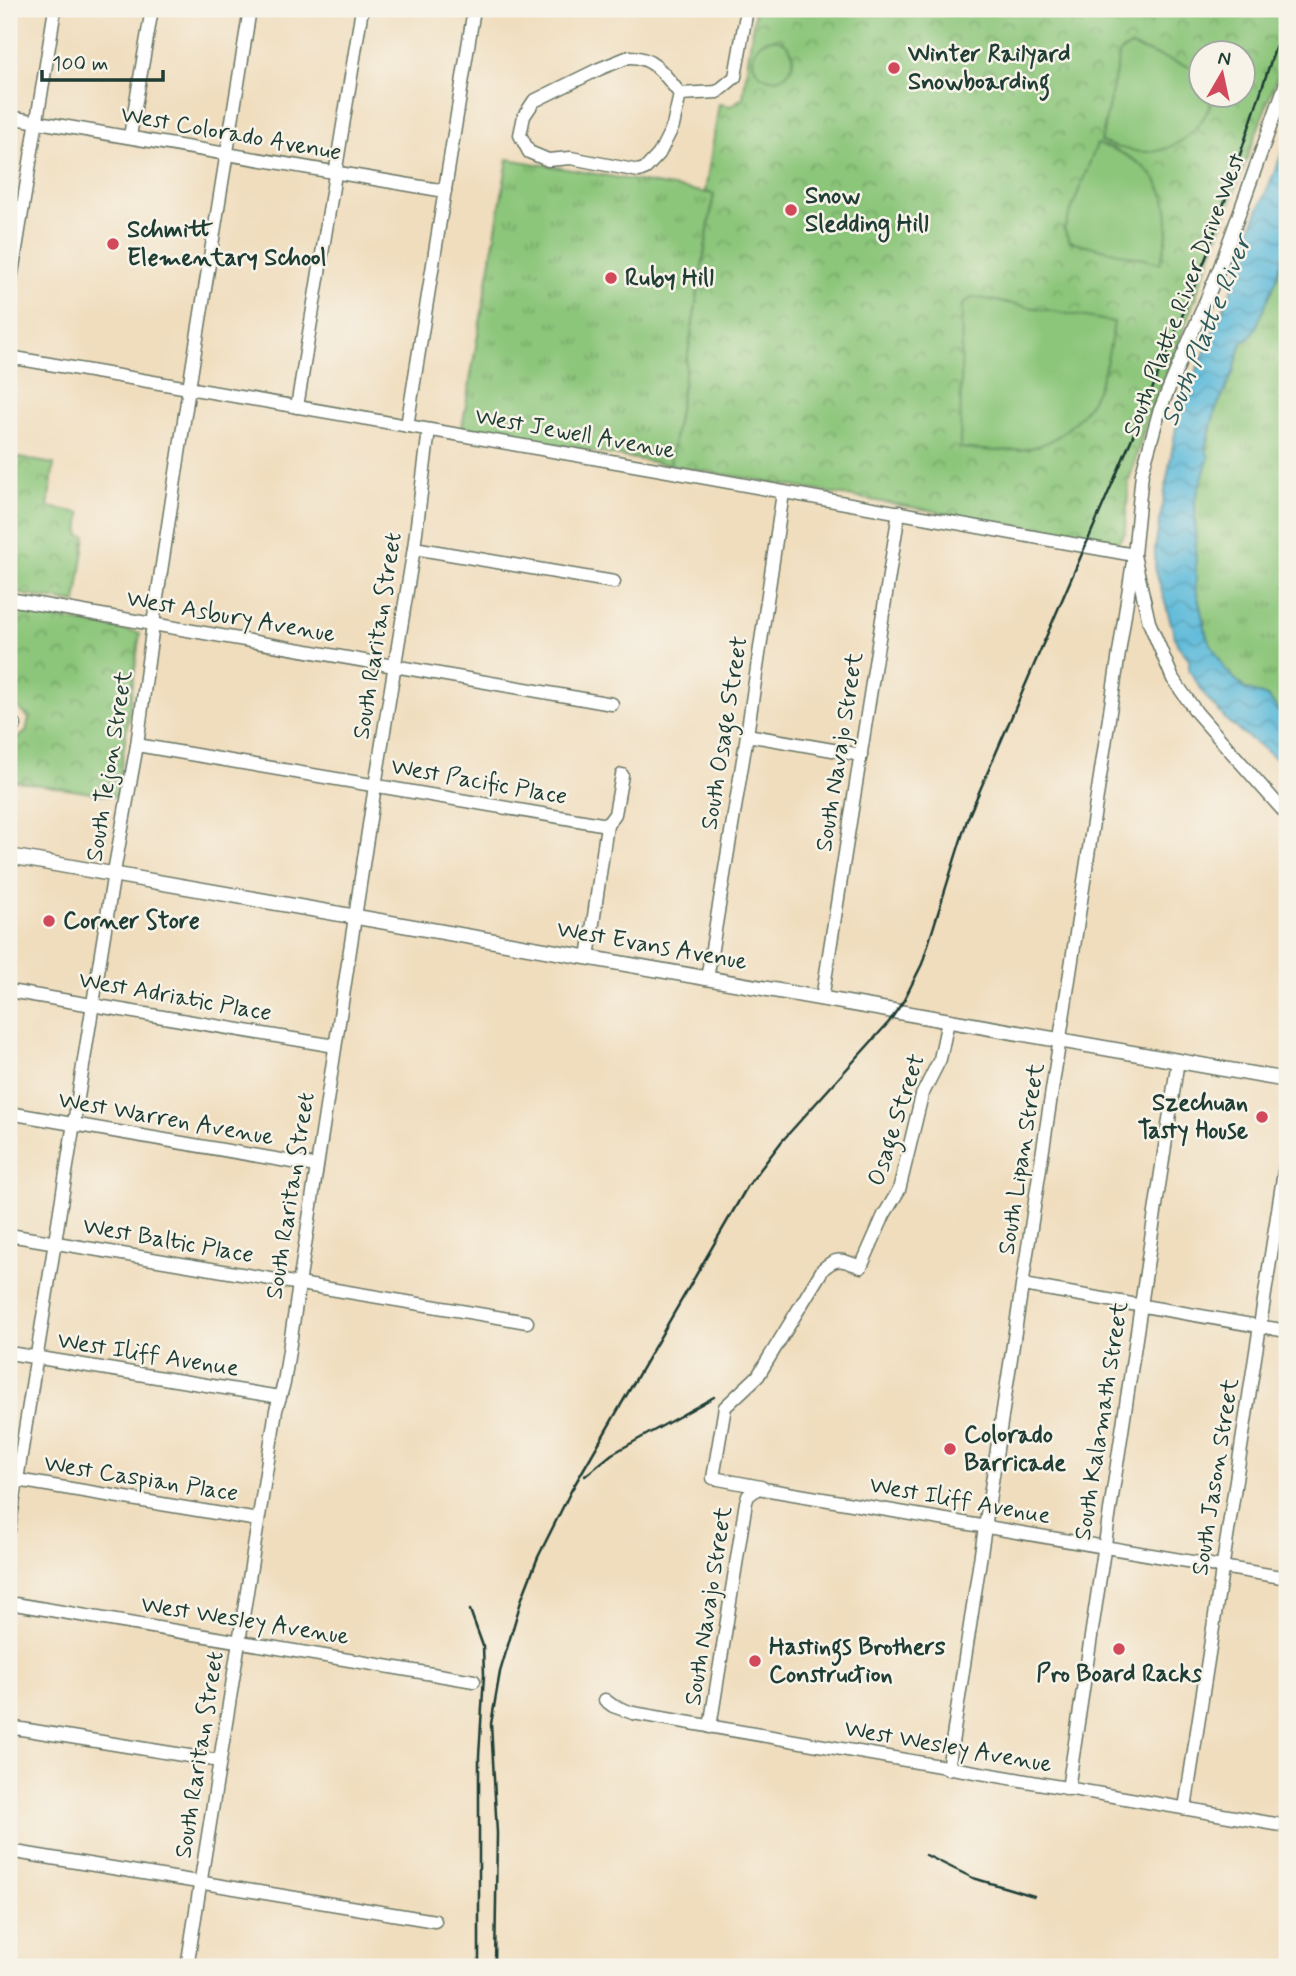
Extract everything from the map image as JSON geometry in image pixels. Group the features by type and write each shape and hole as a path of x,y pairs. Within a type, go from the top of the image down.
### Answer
{"main road":[{"name":"West Evans Avenue","path":"9,856 1287,1080"}],"street":[{"path":"9,292 55,9"},
{"path":"130,136 152,9"},
{"name":"South Tejon Street","path":"9,1531 137,745 189,388 250,9"},
{"path":"297,407 362,9"},
{"path":"407,426 474,9"},
{"path":"680,94 717,92 735,77 747,9"},
{"path":"629,57 645,58 654,64 680,94 673,126 659,154 646,168 639,171 571,158 548,160 529,152 520,135 524,116 534,101 629,57"},
{"name":"South Platte River Drive West","path":"1287,80 1220,267 1159,412 1142,473 1134,555 1149,622 1173,679 1197,713 1287,815"},
{"name":"West Colorado Avenue","path":"9,117 445,191"},
{"name":"West Jewell Avenue","path":"9,357 1134,555"},
{"name":"South Raritan Street","path":"187,1967 258,1520 284,1382 414,548 429,430"},
{"name":"South Osage Street","path":"707,979 783,493"},
{"name":"South Navajo Street","path":"822,999 899,512"},
{"path":"414,548 614,582"},
{"name":"South Lipan Street","path":"948,1769 1134,555"},
{"name":"West Asbury Avenue","path":"9,599 612,704"},
{"path":"747,735 861,755"},
{"name":"West Pacific Place","path":"137,745 607,825"},
{"path":"588,958 607,825 615,814 622,775"},
{"name":"West Adriatic Place","path":"9,990 335,1046"},
{"name":"Osage Street","path":"757,1490 713,1478 725,1407 758,1376 823,1269 831,1261 841,1260 861,1267 884,1215 899,1190 922,1094 940,1059 948,1021"},
{"name":"South Kalamath Street","path":"1068,1788 1178,1060"},
{"name":"West Warren Avenue","path":"9,1113 316,1166"},
{"name":"South Jason Street","path":"1185,1808 1287,1152"},
{"name":"West Baltic Place","path":"9,1235 527,1322"},
{"path":"1023,1285 1287,1331"},
{"name":"West Iliff Avenue","path":"9,1353 280,1397"},
{"name":"West Caspian Place","path":"17,1480 258,1520"},
{"name":"South Navajo Street","path":"710,1727 746,1502 757,1490"},
{"name":"West Iliff Avenue","path":"757,1490 1287,1578"},
{"name":"West Wesley Avenue","path":"9,1603 474,1681"},
{"name":"West Wesley Avenue","path":"605,1700 621,1710 710,1727 1287,1826"},
{"path":"9,1727 220,1761"},
{"path":"9,1851 435,1921"}],"green space":[{"path":"755,9 1287,9 1287,50 1179,342 1148,416 1129,481 1125,533 1117,543 670,465 714,194 705,192 719,104 731,106 743,97"},
{"path":"773,39 781,40 787,45 792,51 792,67 787,73 781,78 773,79 765,78 759,73 754,67 753,59 754,51 759,45 765,40"},
{"path":"1131,46 1188,66 1188,108 1209,108 1189,135 1169,147 1145,152 1101,142 1120,52"},
{"path":"1097,144 1136,161 1150,173 1160,187 1166,203 1168,221 1160,263 1069,241 1064,229"},
{"path":"508,159 714,194 670,465 462,428"},
{"path":"1287,240 1287,722 1285,716 1267,697 1245,689 1225,669 1207,637 1196,589 1195,500 1215,411 1233,373 1242,342 1257,325"},
{"path":"973,297 1114,322 1106,366 1090,402 1064,432 1042,445 995,451 960,448 962,305"},
{"path":"9,456 54,464 48,507 81,513 79,535 86,536 76,603 9,592"},
{"path":"9,609 140,633 117,797 9,780 9,740 26,732 29,718 18,708 9,705"}],"water":[{"path":"1287,142 1287,240 1277,278 1257,325 1249,339 1242,342 1233,373 1215,411 1205,449 1209,457 1195,500 1196,589 1207,637 1225,669 1245,689 1267,697 1285,716 1287,767 1227,721 1206,697 1189,670 1189,659 1177,644 1155,568 1155,548 1177,422 1187,392 1239,273 1237,261"}],"railway":[{"path":"495,1967 497,1833 491,1724 500,1672 522,1598 538,1557 571,1491 747,1187 782,1141 889,1022 904,1000 922,964 967,820 1138,424 1207,255 1287,12"},
{"path":"585,1476 612,1454 714,1397"},
{"path":"470,1610 483,1646 484,1675 479,1756 479,1967"},
{"path":"926,1855 973,1878 1034,1896"}],"place":[{"name":"Winter Railyard Snowboarding","path":"894,68"},
{"name":"Snow Sledding Hill","path":"791,210"},
{"name":"Schmitt Elementary School","path":"113,244"},
{"name":"Ruby Hill","path":"611,278"},
{"name":"Corner Store","path":"49,921"},
{"name":"Szechuan Tasty House","path":"1262,1117"},
{"name":"Colorado Barricade","path":"950,1449"},
{"name":"Pro Board Racks","path":"1119,1649"},
{"name":"Hastings Brothers Construction","path":"755,1661"}],"water label":[{"name":"South Platte River","path":"1207,331"}]}
